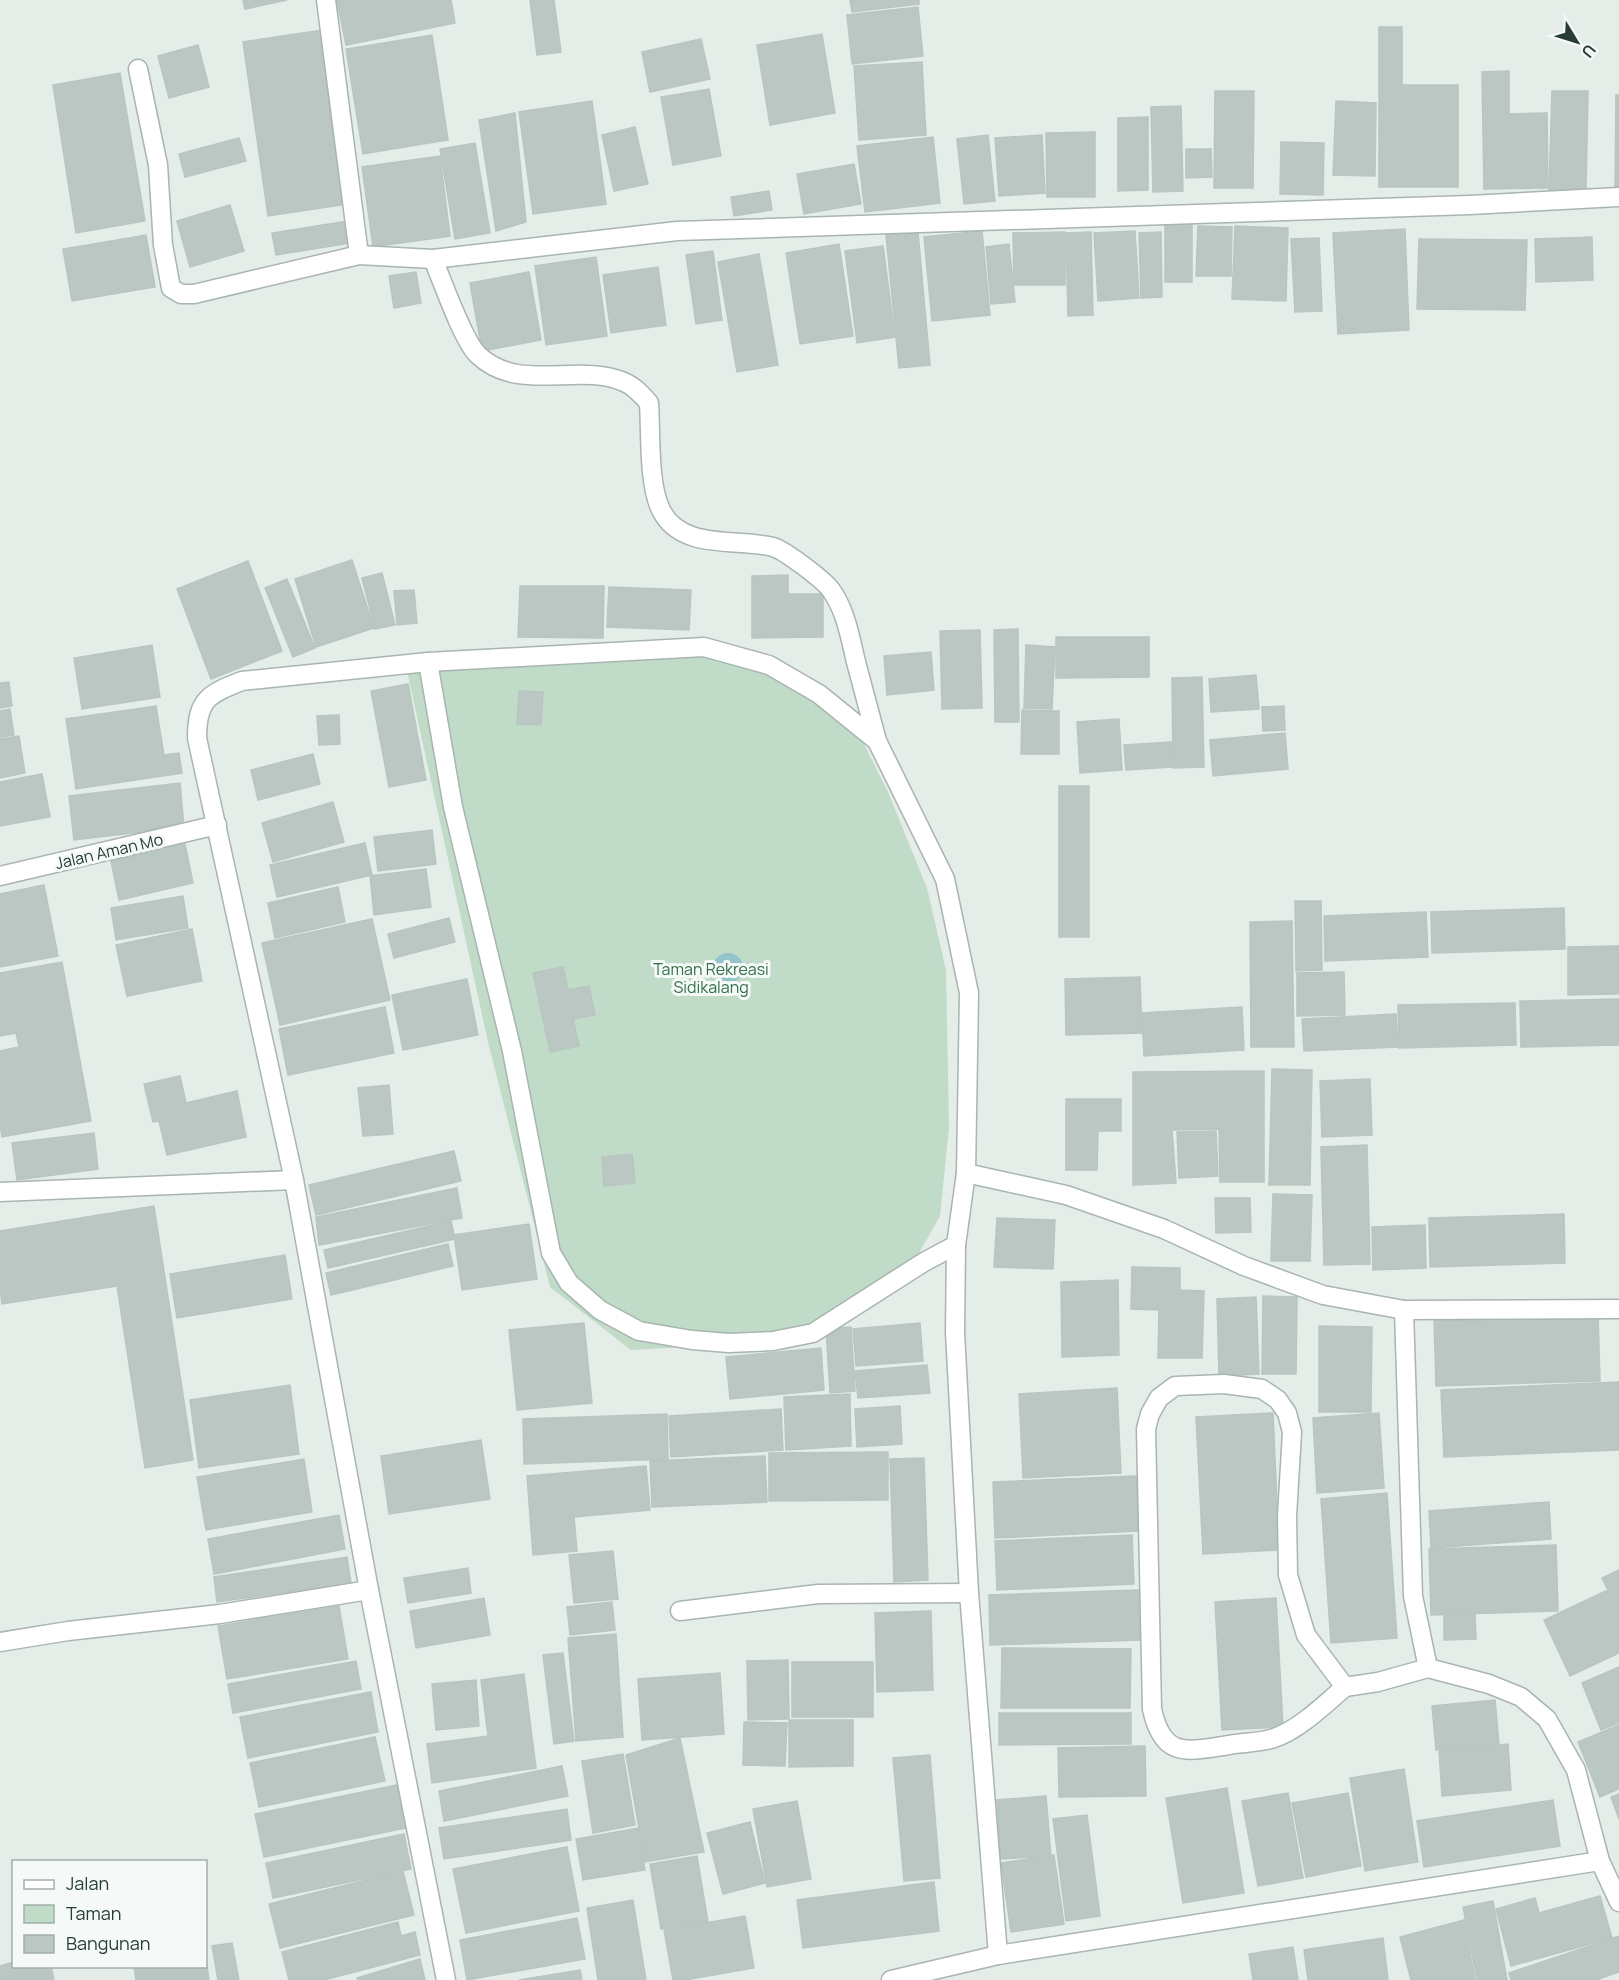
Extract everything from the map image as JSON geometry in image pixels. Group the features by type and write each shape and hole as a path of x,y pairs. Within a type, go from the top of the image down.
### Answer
{"street":[{"path":"326,0 359,255"},
{"path":"138,69 158,165 163,245 171,288 181,294 194,294 359,255 432,259 676,231 1470,205 1619,197"},
{"path":"432,259 470,344 476,354 494,368 516,375 608,377 626,383 649,403 654,489 661,511 671,525 688,535 707,540 774,548 812,572 830,588 845,616 876,741 945,879 969,993 966,1173 956,1245 955,1332 969,1593 998,1955"},
{"path":"446,1980 369,1590 294,1180 197,738 197,716 204,702 221,689 242,681 428,662 704,647 768,665 819,694 876,741"},
{"path":"428,662 453,807 512,1051 551,1252 569,1283 600,1310 639,1331 692,1340 772,1341 813,1333 924,1262 956,1245"},
{"name":"Jalan Aman Mo","path":"0,876 217,825"},
{"path":"966,1173 1066,1195 1164,1229 1244,1266 1323,1295 1404,1310 1619,1309"},
{"path":"0,1192 294,1180"},
{"path":"1404,1310 1413,1596 1428,1668"},
{"path":"1345,1687 1306,1635 1288,1575 1287,1516 1293,1432 1287,1413 1278,1400 1262,1389 1224,1384 1175,1386 1159,1398 1150,1414 1146,1429 1152,1709 1156,1726 1165,1739 1177,1749 1192,1750 1275,1738 1308,1718 1345,1687 1378,1682 1428,1668 1489,1684 1521,1697 1547,1719 1576,1770 1600,1861 1619,1902"},
{"path":"0,1642 68,1631 220,1614 369,1590"},
{"path":"680,1611 818,1594 969,1593"},
{"path":"891,1980 998,1955 1600,1861"}],"green space":[{"name":"Taman Rekreasi Sidikalang","path":"717,655 791,670 861,738 888,792 927,888 946,970 949,1127 940,1216 901,1285 859,1309 756,1343 631,1350 550,1287 488,1042 405,662"}],"water":[{"path":"728,953 739,957 743,968 739,979 728,983 717,979 713,968 717,957"}],"building":[{"path":"243,0 287,0 245,9"},
{"path":"337,0 451,0 455,23 346,45"},
{"path":"530,0 554,0 561,52 537,55"},
{"path":"850,0 919,0 919,4 852,12"},
{"path":"918,7 923,56 852,64 847,15"},
{"path":"1379,27 1402,27 1402,85 1458,85 1458,187 1379,187"},
{"path":"322,30 347,204 268,216 243,42"},
{"path":"822,34 835,113 770,125 757,45"},
{"path":"432,35 448,140 363,154 346,49"},
{"path":"701,39 710,79 650,92 642,52"},
{"path":"198,45 209,87 169,98 158,56"},
{"path":"922,62 926,135 859,140 854,66"},
{"path":"1509,71 1509,114 1547,113 1548,188 1484,189 1482,72"},
{"path":"120,73 145,221 76,233 53,85"},
{"path":"709,89 721,156 673,165 661,97"},
{"path":"1215,91 1254,91 1253,188 1214,188"},
{"path":"1552,91 1588,91 1586,191 1549,190"},
{"path":"1616,95 1619,95 1619,191 1615,191"},
{"path":"592,101 606,204 533,214 519,112"},
{"path":"1336,101 1376,103 1375,176 1333,175"},
{"path":"1181,106 1183,191 1153,192 1151,107"},
{"path":"515,113 526,222 496,231 479,120"},
{"path":"1148,117 1148,190 1118,191 1118,118"},
{"path":"635,127 648,184 614,191 602,135"},
{"path":"1095,132 1095,197 1047,197 1046,133"},
{"path":"988,135 995,201 964,204 957,139"},
{"path":"1042,135 1045,193 999,196 995,138"},
{"path":"933,137 940,203 865,212 857,146"},
{"path":"239,138 246,161 185,177 179,154"},
{"path":"1281,142 1324,143 1323,195 1280,194"},
{"path":"475,143 490,233 455,239 440,149"},
{"path":"1186,149 1211,149 1212,177 1186,178"},
{"path":"440,156 450,236 373,247 362,167"},
{"path":"854,164 861,204 804,214 797,174"},
{"path":"769,191 772,210 734,216 731,197"},
{"path":"230,205 244,251 190,267 177,221"},
{"path":"347,221 351,243 276,255 272,233"},
{"path":"1192,223 1192,282 1165,282 1165,224"},
{"path":"1198,226 1232,227 1231,276 1196,276"},
{"path":"1235,226 1288,228 1286,301 1232,299"},
{"path":"1405,229 1409,330 1338,334 1333,233"},
{"path":"982,231 990,315 932,321 924,237"},
{"path":"1135,231 1139,298 1098,301 1094,233"},
{"path":"918,232 930,365 899,368 886,235"},
{"path":"1065,232 1065,285 1014,285 1013,233"},
{"path":"1091,232 1093,315 1068,316 1066,233"},
{"path":"1161,232 1162,297 1141,298 1139,233"},
{"path":"146,235 155,287 72,301 63,249"},
{"path":"1592,237 1593,280 1536,282 1535,239"},
{"path":"1319,238 1322,311 1295,312 1291,239"},
{"path":"1419,239 1527,240 1525,310 1417,309"},
{"path":"839,244 853,336 800,344 786,253"},
{"path":"1009,244 1015,302 991,304 986,247"},
{"path":"883,246 895,337 857,343 845,251"},
{"path":"713,251 722,320 696,324 686,255"},
{"path":"759,254 778,365 737,372 718,262"},
{"path":"596,257 607,336 546,345 535,266"},
{"path":"658,267 666,325 611,333 603,275"},
{"path":"416,272 421,303 394,308 389,276"},
{"path":"529,272 541,340 482,351 470,283"},
{"path":"352,560 374,628 316,647 295,579"},
{"path":"248,561 282,651 211,679 177,589"},
{"path":"382,573 395,625 375,629 362,578"},
{"path":"788,575 788,594 823,594 823,637 752,638 752,576"},
{"path":"287,579 315,648 293,657 265,588"},
{"path":"520,586 604,586 603,638 518,637"},
{"path":"609,587 691,590 689,630 607,627"},
{"path":"414,590 417,623 397,625 394,591"},
{"path":"1018,629 1019,722 995,722 994,630"},
{"path":"980,630 982,708 942,709 940,631"},
{"path":"1056,637 1149,637 1149,677 1056,678"},
{"path":"152,645 160,697 82,709 74,658"},
{"path":"1026,645 1055,647 1052,709 1024,708"},
{"path":"931,652 934,690 887,695 884,656"},
{"path":"1256,675 1259,709 1211,712 1209,679"},
{"path":"1202,677 1204,767 1173,768 1172,678"},
{"path":"9,682 12,706 0,708 0,683"},
{"path":"408,684 426,780 389,787 371,691"},
{"path":"519,691 543,692 541,725 517,724"},
{"path":"156,706 164,755 179,753 182,773 76,789 66,719"},
{"path":"1284,706 1285,730 1263,731 1262,707"},
{"path":"10,709 14,735 0,737 0,711"},
{"path":"1022,710 1059,711 1059,754 1021,754"},
{"path":"339,715 340,744 319,745 317,716"},
{"path":"1119,719 1122,770 1080,773 1077,722"},
{"path":"1285,733 1288,769 1213,776 1210,740"},
{"path":"19,736 25,773 0,778 0,739"},
{"path":"1171,742 1172,767 1126,770 1124,745"},
{"path":"313,754 320,784 258,800 251,770"},
{"path":"42,774 50,817 0,826 0,782"},
{"path":"180,783 184,827 74,840 69,796"},
{"path":"1059,786 1089,786 1089,937 1059,937"},
{"path":"333,802 344,842 273,862 262,823"},
{"path":"432,830 436,864 378,871 374,837"},
{"path":"365,843 372,875 277,897 270,865"},
{"path":"185,844 193,883 119,900 111,861"},
{"path":"426,869 431,907 374,915 370,876"},
{"path":"44,885 58,956 0,967 0,894"},
{"path":"338,887 345,922 275,938 268,903"},
{"path":"183,896 188,928 116,940 111,908"},
{"path":"1295,901 1321,901 1322,970 1296,971"},
{"path":"1564,908 1565,949 1432,953 1431,912"},
{"path":"1426,912 1428,957 1325,961 1324,916"},
{"path":"449,918 455,942 394,958 388,934"},
{"path":"372,919 390,1000 280,1025 262,943"},
{"path":"1292,921 1294,1047 1251,1047 1250,922"},
{"path":"192,929 202,981 127,996 116,945"},
{"path":"1619,946 1619,994 1568,995 1568,947"},
{"path":"62,962 91,1121 2,1137 0,1051 19,1047 16,1033 0,1036 0,973"},
{"path":"563,967 568,990 589,986 595,1015 573,1019 579,1046 550,1052 533,973"},
{"path":"1344,972 1345,1015 1297,1016 1297,973"},
{"path":"1140,977 1142,1033 1066,1035 1065,979"},
{"path":"467,979 478,1035 403,1050 392,995"},
{"path":"1619,999 1619,1045 1521,1047 1520,1001"},
{"path":"1515,1003 1516,1045 1399,1048 1398,1005"},
{"path":"385,1007 394,1053 288,1075 279,1029"},
{"path":"1242,1007 1244,1050 1144,1056 1142,1013"},
{"path":"1396,1014 1398,1047 1304,1051 1302,1019"},
{"path":"1272,1069 1312,1070 1310,1185 1269,1185"},
{"path":"1264,1071 1264,1182 1220,1182 1219,1129 1172,1130 1176,1183 1133,1185 1133,1072"},
{"path":"180,1076 186,1103 237,1091 246,1137 167,1155 159,1121 153,1122 144,1084"},
{"path":"1370,1079 1372,1135 1322,1137 1320,1081"},
{"path":"389,1085 393,1134 363,1136 358,1088"},
{"path":"1066,1099 1121,1099 1121,1131 1098,1131 1097,1170 1066,1170"},
{"path":"1216,1131 1218,1176 1179,1178 1177,1132"},
{"path":"94,1133 98,1169 17,1180 12,1143"},
{"path":"1367,1145 1370,1264 1324,1265 1321,1147"},
{"path":"454,1151 461,1181 316,1215 309,1185"},
{"path":"632,1154 635,1183 604,1186 602,1157"},
{"path":"457,1188 462,1218 319,1245 316,1217"},
{"path":"1273,1194 1312,1195 1310,1261 1271,1261"},
{"path":"1215,1198 1250,1198 1251,1232 1216,1233"},
{"path":"154,1206 193,1460 145,1468 117,1286 2,1304 0,1231"},
{"path":"1564,1214 1565,1263 1430,1267 1429,1218"},
{"path":"997,1218 1055,1220 1053,1269 994,1267"},
{"path":"451,1221 455,1239 328,1268 324,1250"},
{"path":"529,1224 537,1279 462,1290 454,1235"},
{"path":"1425,1225 1426,1268 1373,1270 1372,1227"},
{"path":"448,1244 453,1266 331,1295 326,1273"},
{"path":"285,1255 292,1299 177,1318 170,1274"},
{"path":"1132,1267 1180,1268 1180,1290 1204,1291 1202,1358 1158,1358 1159,1310 1131,1309"},
{"path":"1118,1280 1119,1355 1062,1357 1061,1282"},
{"path":"1263,1296 1297,1297 1296,1374 1262,1374"},
{"path":"1256,1297 1259,1374 1219,1376 1217,1299"},
{"path":"1598,1314 1600,1381 1436,1386 1434,1319"},
{"path":"584,1323 592,1403 517,1410 509,1330"},
{"path":"920,1323 923,1361 856,1366 853,1329"},
{"path":"1319,1326 1372,1327 1371,1412 1319,1412"},
{"path":"851,1327 855,1391 830,1393 826,1329"},
{"path":"821,1348 824,1390 730,1399 726,1357"},
{"path":"927,1365 930,1393 858,1398 855,1371"},
{"path":"1619,1382 1619,1450 1444,1457 1441,1390"},
{"path":"290,1385 299,1454 199,1468 190,1400"},
{"path":"1117,1388 1121,1473 1023,1478 1019,1394"},
{"path":"850,1394 851,1446 786,1450 784,1397"},
{"path":"900,1406 902,1444 857,1447 855,1409"},
{"path":"781,1409 783,1450 671,1457 669,1416"},
{"path":"1273,1413 1279,1550 1203,1554 1196,1417"},
{"path":"1379,1413 1384,1488 1317,1493 1313,1418"},
{"path":"667,1414 668,1459 524,1464 523,1419"},
{"path":"481,1440 490,1499 389,1514 381,1456"},
{"path":"888,1452 888,1500 769,1501 769,1453"},
{"path":"765,1456 767,1502 652,1507 650,1461"},
{"path":"924,1458 928,1580 894,1582 890,1459"},
{"path":"304,1459 312,1512 206,1530 197,1477"},
{"path":"646,1466 650,1510 574,1517 577,1551 533,1555 527,1476"},
{"path":"1136,1476 1138,1531 995,1538 993,1482"},
{"path":"1387,1493 1397,1638 1331,1643 1321,1499"},
{"path":"1549,1502 1551,1539 1431,1548 1429,1511"},
{"path":"339,1515 345,1549 214,1574 208,1539"},
{"path":"1132,1535 1134,1584 997,1590 995,1541"},
{"path":"1556,1545 1558,1611 1431,1615 1429,1549"},
{"path":"613,1551 618,1599 574,1603 569,1555"},
{"path":"347,1557 351,1583 217,1602 214,1577"},
{"path":"468,1568 471,1593 408,1603 404,1578"},
{"path":"1619,1570 1619,1653 1570,1676 1544,1620 1608,1590 1602,1578"},
{"path":"1138,1590 1140,1640 990,1645 989,1595"},
{"path":"484,1598 490,1635 416,1648 410,1611"},
{"path":"1276,1598 1283,1727 1222,1730 1215,1602"},
{"path":"612,1602 615,1630 570,1635 567,1607"},
{"path":"339,1606 348,1659 227,1679 218,1626"},
{"path":"931,1611 933,1690 877,1692 875,1613"},
{"path":"1475,1614 1476,1639 1444,1640 1444,1615"},
{"path":"616,1634 623,1737 576,1741 568,1638"},
{"path":"1002,1648 1131,1649 1130,1708 1001,1708"},
{"path":"563,1653 574,1741 554,1744 543,1655"},
{"path":"788,1660 789,1719 748,1720 747,1661"},
{"path":"356,1661 361,1689 233,1713 228,1684"},
{"path":"792,1662 873,1662 873,1717 792,1717"},
{"path":"1619,1667 1619,1723 1601,1730 1582,1683"},
{"path":"720,1673 724,1734 642,1740 638,1679"},
{"path":"524,1674 536,1768 432,1783 427,1744 488,1736 481,1680"},
{"path":"476,1680 479,1726 436,1730 432,1684"},
{"path":"371,1692 378,1732 248,1758 240,1717"},
{"path":"1495,1700 1499,1744 1436,1750 1432,1706"},
{"path":"999,1713 1131,1713 1131,1744 999,1745"},
{"path":"789,1720 853,1720 853,1766 789,1767"},
{"path":"744,1722 787,1723 785,1766 743,1765"},
{"path":"1619,1725 1619,1789 1600,1797 1578,1742"},
{"path":"375,1737 385,1781 259,1807 250,1763"},
{"path":"680,1738 704,1852 645,1862 626,1755"},
{"path":"1508,1744 1511,1790 1442,1796 1439,1750"},
{"path":"1145,1746 1146,1796 1059,1797 1058,1748"},
{"path":"623,1754 635,1825 593,1833 582,1761"},
{"path":"930,1755 940,1878 904,1881 893,1758"},
{"path":"562,1766 568,1796 444,1821 439,1791"},
{"path":"1404,1769 1418,1862 1365,1871 1350,1778"},
{"path":"397,1785 406,1828 264,1857 255,1814"},
{"path":"1227,1788 1244,1893 1183,1903 1166,1798"},
{"path":"1288,1793 1303,1878 1258,1886 1242,1801"},
{"path":"1348,1793 1361,1866 1306,1877 1292,1803"},
{"path":"1619,1794 1619,1819 1611,1797"},
{"path":"1046,1796 1051,1856 1001,1859 997,1800"},
{"path":"1553,1800 1560,1846 1424,1867 1417,1821"},
{"path":"797,1801 811,1879 767,1887 753,1809"},
{"path":"567,1809 571,1840 444,1859 439,1828"},
{"path":"1087,1815 1100,1916 1066,1921 1053,1819"},
{"path":"750,1822 765,1883 723,1894 707,1833"},
{"path":"638,1828 645,1870 583,1880 576,1839"},
{"path":"404,1834 411,1869 273,1898 266,1863"},
{"path":"567,1847 579,1911 466,1933 453,1869"},
{"path":"1054,1855 1064,1924 1011,1932 1001,1863"},
{"path":"697,1856 708,1922 661,1929 650,1864"},
{"path":"403,1871 414,1915 280,1948 269,1904"},
{"path":"934,1882 939,1931 803,1948 797,1900"},
{"path":"1600,1896 1612,1938 1511,1966 1496,1909 1535,1898 1539,1913"},
{"path":"633,1900 646,1980 598,1980 587,1908"},
{"path":"1493,1901 1507,1980 1477,1980 1463,1907"},
{"path":"745,1916 754,1968 673,1980 664,1930"},
{"path":"577,1918 585,1959 467,1980 460,1940"},
{"path":"1464,1920 1475,1980 1411,1980 1400,1937"},
{"path":"398,1922 401,1936 415,1932 420,1955 324,1980 289,1980 282,1952"},
{"path":"1619,1936 1619,1972 1596,1980 1511,1980 1509,1973"},
{"path":"1383,1938 1388,1980 1308,1980 1304,1950"},
{"path":"232,1943 239,1980 218,1980 212,1946"},
{"path":"1293,1947 1298,1980 1253,1980 1249,1954"},
{"path":"420,1959 425,1980 358,1980 357,1978"},
{"path":"12,1963 12,1968 51,1968 54,1980 0,1980 0,1966"},
{"path":"207,1967 209,1980 136,1980 134,1968"},
{"path":"580,1970 582,1980 519,1980"}]}
